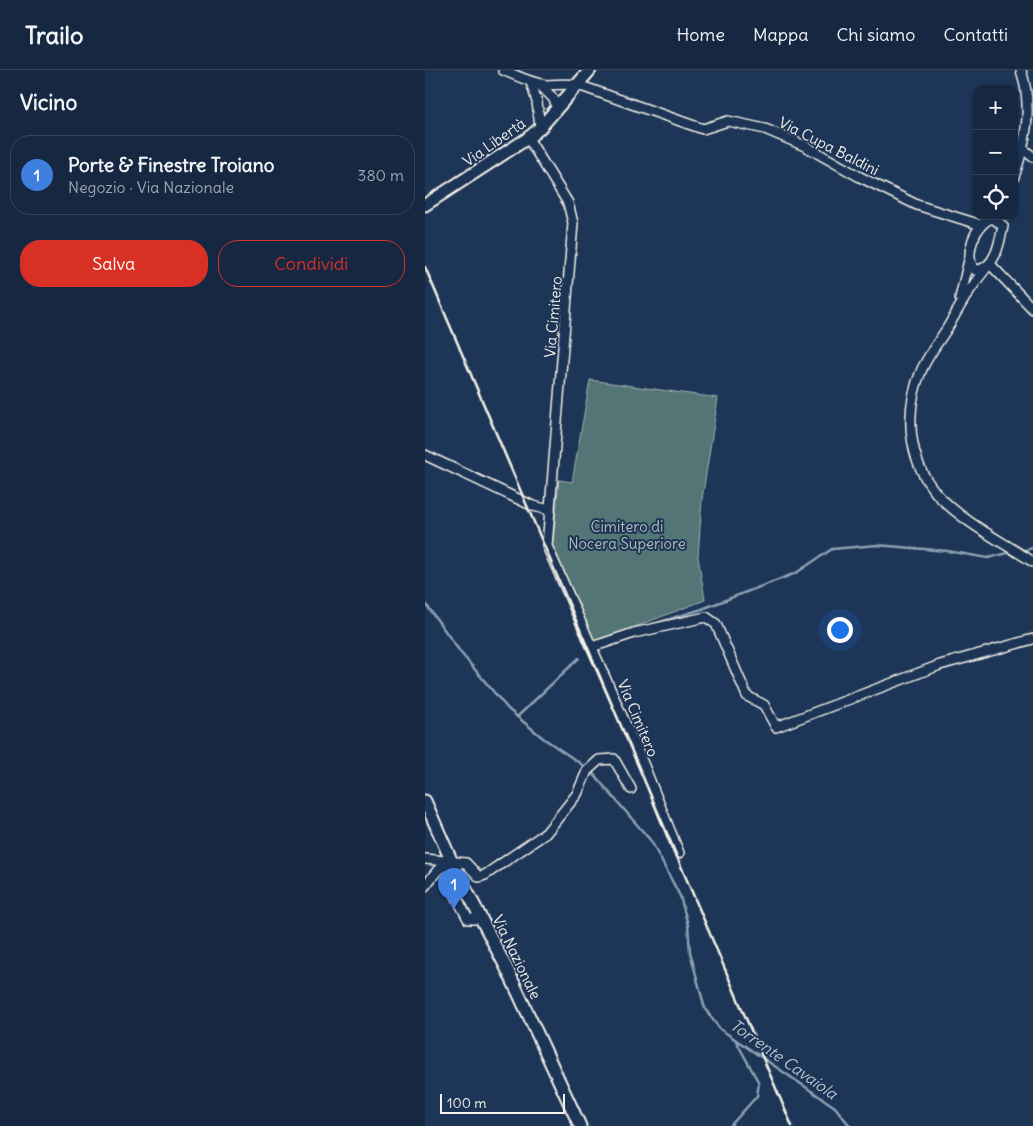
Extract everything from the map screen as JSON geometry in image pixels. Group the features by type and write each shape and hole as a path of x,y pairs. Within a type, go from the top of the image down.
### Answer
{"main road":[{"name":"Via Libertà","path":"425,205 528,138 540,128 590,70"},
{"name":"Via Nazionale","path":"425,801 451,860 482,920 580,1126"}],"street":[{"path":"503,70 535,86 558,108"},
{"path":"1015,175 1023,149 1027,102 1021,70"},
{"name":"Via Cupa Baldini","path":"535,86 578,85 703,129 728,121 765,129 805,146 917,205 973,217"},
{"path":"535,86 540,128"},
{"name":"Via Cimitero","path":"528,138 560,188 568,203 573,222 547,546 593,647 679,853"},
{"path":"1023,149 1033,157"},
{"path":"957,308 969,257 985,220"},
{"path":"1004,221 1000,241 988,266 957,308 922,368 912,405 912,441 923,473 938,496 953,509 1033,562"},
{"path":"969,257 971,266 975,270 988,266"},
{"path":"988,266 1033,309"},
{"path":"425,455 533,506 550,510"},
{"path":"593,647 634,633 706,617 717,624 747,696 764,705 776,727 939,665 1033,639"},
{"path":"425,859 451,860 466,863 479,877 485,875 546,833 577,794 590,768 599,760 614,759 631,789"},
{"path":"425,886 437,871 451,860"}],"green space":[{"name":"Cimitero di Nocera Superiore","path":"590,380 718,398 702,499 698,557 705,600 598,641 593,641 552,553 559,480 572,482"}],"waterway":[{"path":"650,625 702,609 796,573 832,549 877,545 947,551 988,558 1012,552"},
{"path":"1020,551 1033,548"},
{"name":"Torrente Cavaiola","path":"425,603 461,653 508,709 543,738 587,768"},
{"path":"517,717 579,658"},
{"name":"Torrente Cavaiola","path":"591,771 651,841 680,896 688,925 690,952 705,1009 720,1029 835,1107 850,1126"},
{"path":"730,1126 757,1096 759,1083 736,1041"}],"railway":[{"path":"425,267 792,1126"}],"place":[{"name":"Porte & Finestre Troiano","path":"454,909"}]}
